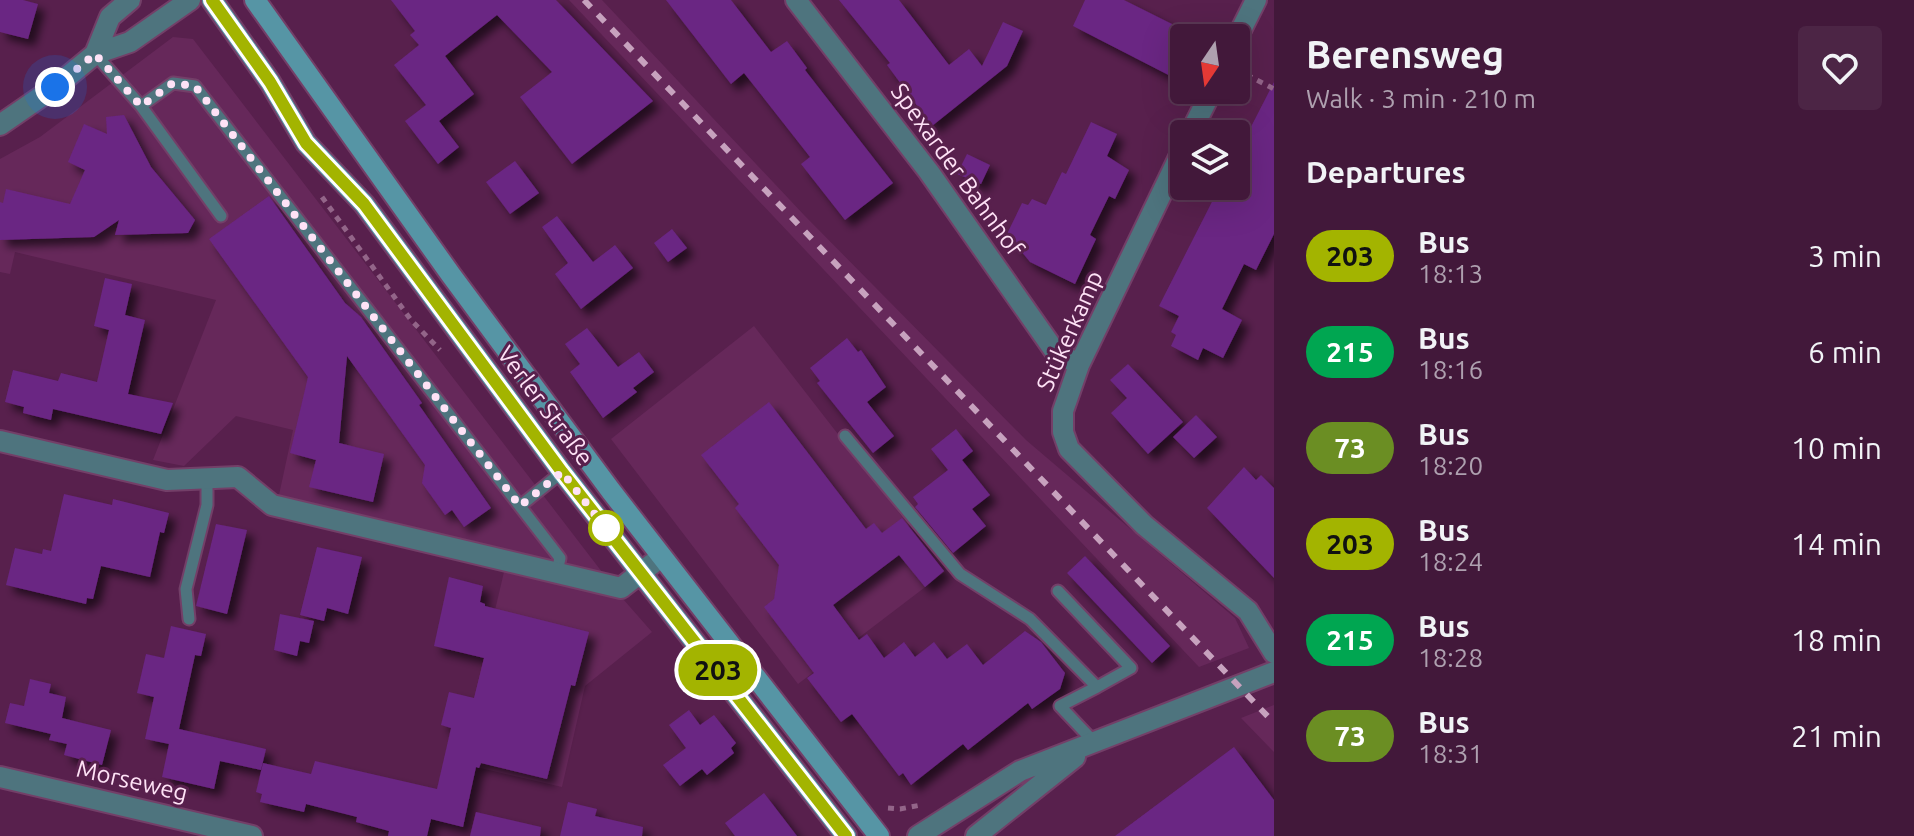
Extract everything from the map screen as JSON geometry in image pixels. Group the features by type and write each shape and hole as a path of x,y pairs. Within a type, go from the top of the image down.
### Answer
{"main road":[{"name":"Verler Straße","path":"212,0 270,82 306,143 364,204 562,472 846,836"},
{"name":"Verler Straße","path":"255,0 451,275 661,557 879,836"}],"street":[{"path":"95,54 110,17 130,0"},
{"path":"0,125 55,87 95,54 130,42 190,0"},
{"name":"Spexarder Bahnhof","path":"796,0 929,172 1054,350 1079,365"},
{"path":"1244,24 1256,0"},
{"name":"Stükerkamp","path":"1170,176 1079,365 1063,411 1063,432 1069,449 1144,525 1248,611 1274,653"},
{"path":"0,441 167,480 238,477 272,505 621,588 661,557"},
{"path":"918,836 1020,771 1274,672"},
{"path":"976,836 1094,742"},
{"name":"Morseweg","path":"0,777 252,836"}],"lane":[{"path":"95,54 141,106 221,216"},
{"path":"141,106 173,83 195,86 560,558 557,572"},
{"path":"845,436 960,574 1030,619 1097,687"},
{"path":"520,506 562,472"},
{"path":"189,619 186,589 207,505 207,479"},
{"path":"1058,591 1131,668 1060,706 1094,742"}],"path":[{"path":"1250,76 1274,89"},
{"path":"887,808 914,807"}],"shaded area":[{"path":"569,0 602,0 804,215 1026,440 1235,618 1249,648 1199,667"},
{"path":"173,37 193,39 602,572 279,495 293,430 236,416 184,466 153,460 216,300 15,252 10,274 0,272 0,159 40,137"},
{"path":"754,326 945,572 798,684 611,439"},
{"path":"504,572 623,599 652,632 585,686 562,787 459,763"},
{"path":"1274,705 1274,752 1241,718"}],"building":[{"path":"0,0 23,0 38,4 28,39 0,32"},
{"path":"391,0 556,0 653,101 572,164 520,97 552,72 497,15 445,56 474,94 439,121 459,147 438,164 405,121 426,105 394,65 419,45 410,35 415,31"},
{"path":"666,0 731,0 771,52 787,41 807,68 805,70 893,183 845,220 801,164 810,157 744,73 731,84"},
{"path":"839,0 899,0 949,65 969,49 982,66 1003,22 1023,31 1007,66 932,126 887,65 890,63"},
{"path":"1085,0 1124,0 1172,24 1170,76 1073,26"},
{"path":"1274,82 1274,234 1256,270 1244,264 1222,309 1242,320 1223,358 1203,348 1198,360 1171,346 1176,335 1171,332 1179,316 1159,306 1213,200 1250,200 1250,129"},
{"path":"124,115 151,167 195,220 188,233 115,235 119,220 94,237 0,240 0,202 3,203 6,189 70,204 85,170 68,162 84,124 107,134 106,117"},
{"path":"1091,122 1117,134 1107,156 1129,170 1115,199 1109,196 1090,235 1096,239 1075,284 1030,262 1007,234 1022,203 1028,205 1032,199 1046,205 1062,172 1066,174"},
{"path":"967,154 990,165 981,184 957,174"},
{"path":"515,161 539,193 510,214 486,182"},
{"path":"269,196 345,303 361,317 491,508 464,527 452,510 445,515 422,483 425,465 347,356 339,443 384,454 373,502 309,487 316,460 290,453 308,377 209,239"},
{"path":"557,216 593,262 615,245 633,268 581,309 555,274 568,263 542,227"},
{"path":"672,229 687,248 668,262 654,243"},
{"path":"105,278 132,284 125,315 145,320 128,394 173,403 161,434 53,409 51,420 23,413 24,407 5,402 13,370 58,381 61,373 97,382 109,330 94,326"},
{"path":"587,328 618,367 639,352 654,372 633,388 637,392 603,418 570,372 580,364 565,344"},
{"path":"847,338 858,352 861,350 886,387 867,402 894,436 873,453 817,383 820,381 810,368"},
{"path":"1128,364 1183,422 1148,454 1111,413 1127,398 1110,380"},
{"path":"769,402 866,529 874,523 882,533 902,518 944,571 925,587 899,555 833,605 859,640 867,634 884,658 904,642 915,657 934,642 947,659 967,644 983,665 1025,631 1041,642 1065,673 1060,689 1032,709 1028,703 968,750 963,744 911,785 903,773 899,776 852,714 841,722 807,678 814,673 764,607 774,599 779,565 735,508 739,504 701,455"},
{"path":"1196,415 1217,437 1194,458 1173,437"},
{"path":"956,429 973,451 962,460 990,495 972,509 986,526 953,553 915,507 918,504 913,497 948,470 931,449"},
{"path":"1244,467 1256,480 1261,475 1274,488 1274,578 1207,508"},
{"path":"64,494 112,505 113,499 169,513 164,533 160,532 150,577 101,566 93,599 87,598 86,604 6,585 15,548 42,554 43,549 51,551"},
{"path":"216,524 247,530 227,614 196,606"},
{"path":"317,547 362,557 348,614 327,608 324,621 300,615"},
{"path":"1085,556 1170,646 1152,663 1067,573"},
{"path":"449,577 483,586 480,602 485,606 589,632 575,686 571,685 547,779 481,763 479,768 476,767 463,827 431,819 427,836 388,836 389,831 356,822 357,817 306,804 304,812 260,802 262,794 256,792 263,763 311,774 315,761 437,789 451,728 441,725 449,692 474,698 484,658 434,646"},
{"path":"280,614 314,621 309,643 300,641 297,656 274,650"},
{"path":"171,626 206,634 201,656 195,655 179,729 266,749 261,770 220,761 214,789 162,777 169,744 145,739 154,697 137,693 146,654 164,658"},
{"path":"30,679 51,684 49,693 66,697 62,718 111,730 102,765 64,755 67,744 49,740 51,734 5,723 10,703 24,706"},
{"path":"689,710 700,725 714,715 736,743 731,748 734,753 707,775 702,769 680,786 663,765 686,748 669,725"},
{"path":"1234,747 1274,800 1274,836 1115,836"},
{"path":"764,793 797,836 735,836 725,823"},
{"path":"568,802 597,809 595,816 643,827 642,836 560,836"},
{"path":"476,812 541,827 540,836 470,836"}],"railway":[{"path":"584,0 1274,723"}],"bus line":[{"name":"203","path":"212,0 270,82 306,143 364,204 562,472 846,836"}],"route":[{"path":"55,87 95,54 141,106 173,83 195,86 520,506 562,472 606,528"}]}
